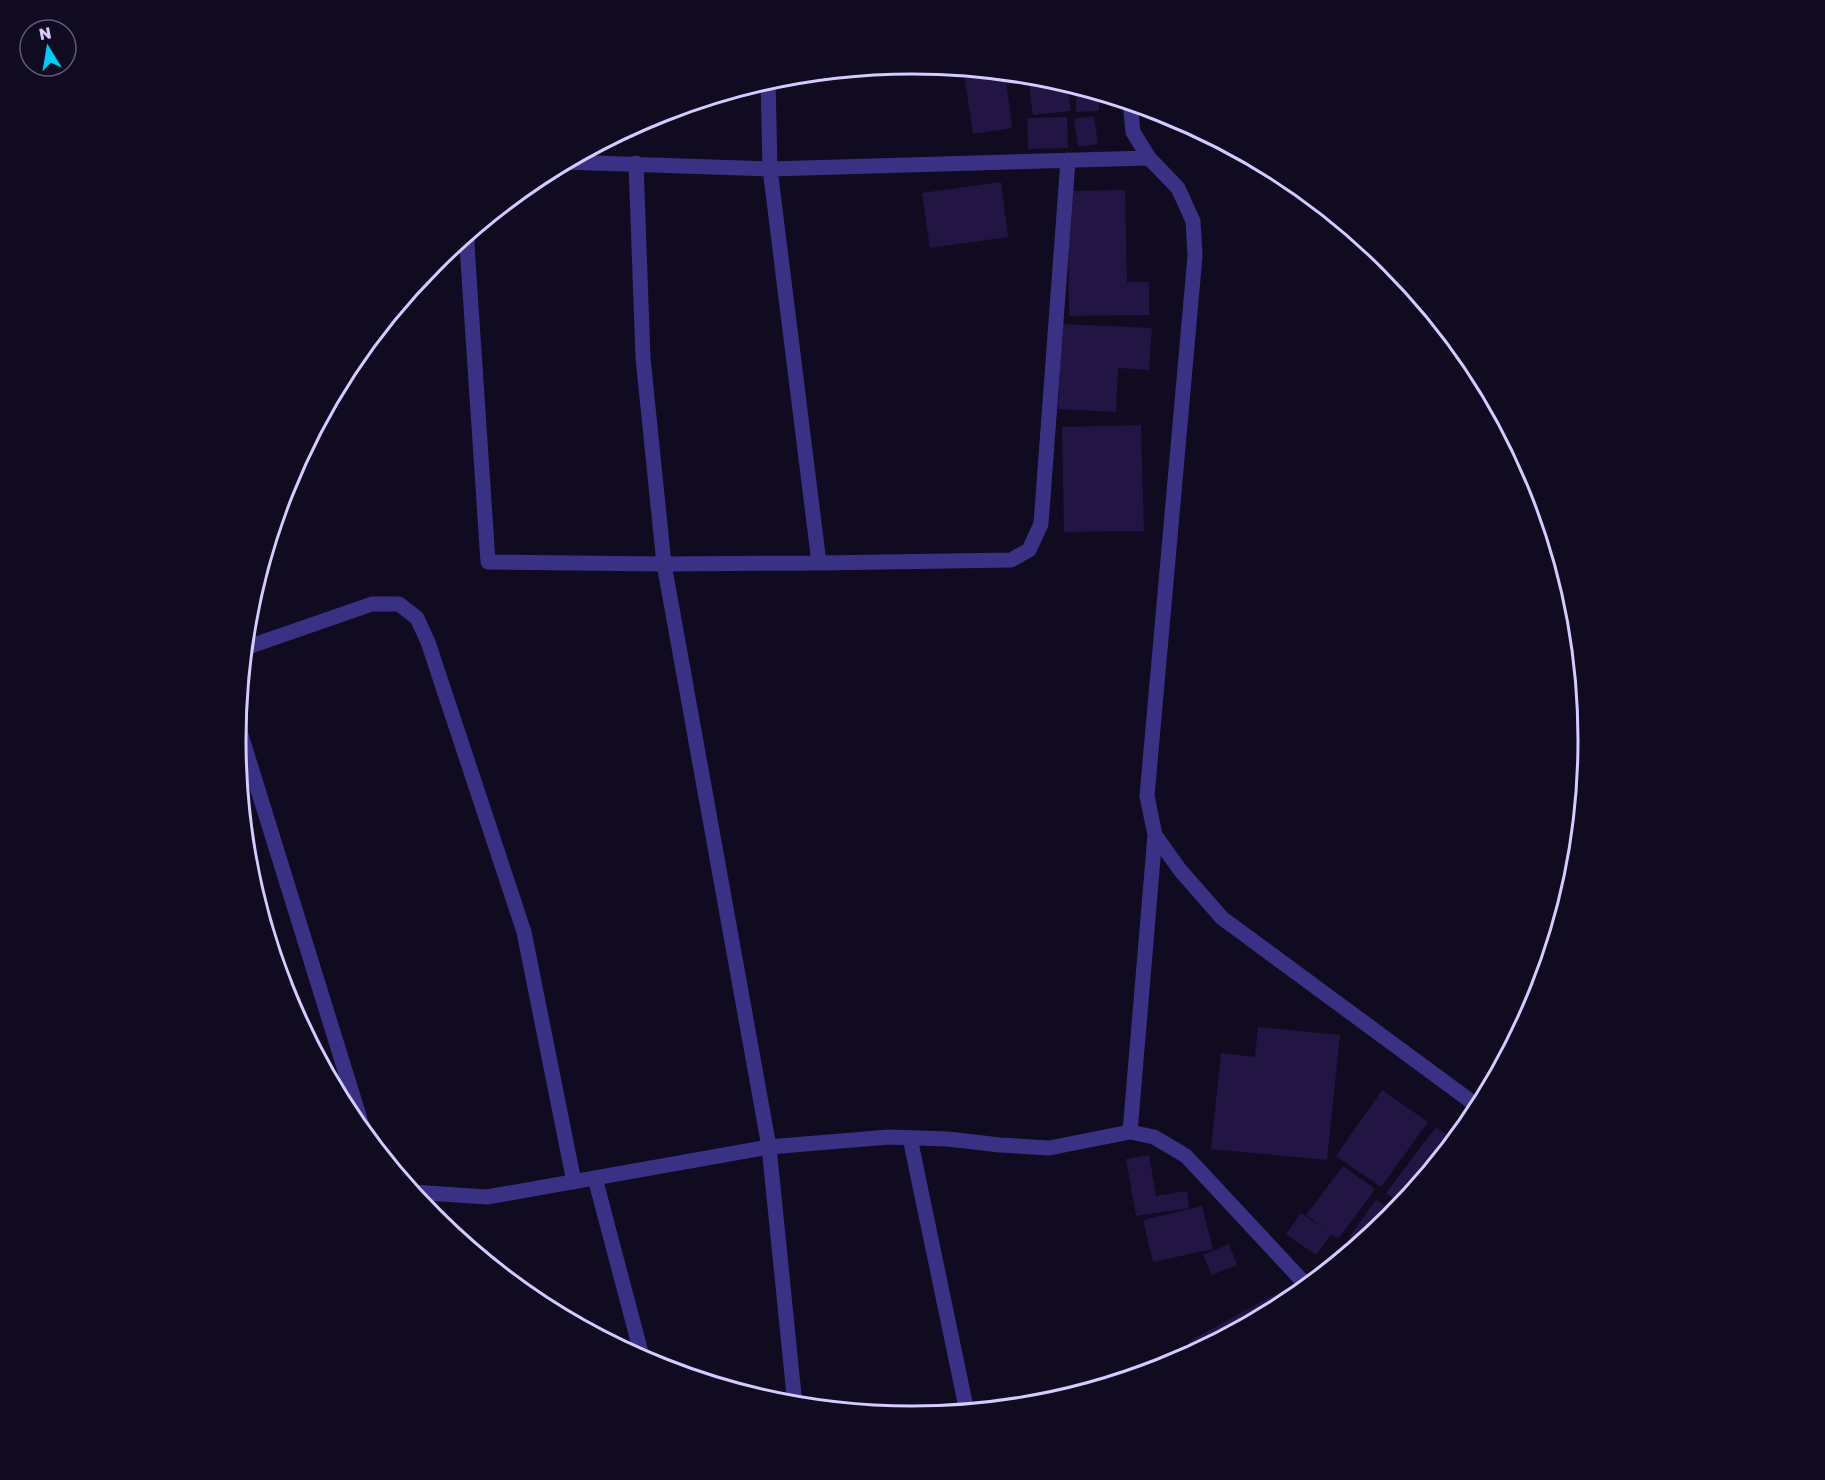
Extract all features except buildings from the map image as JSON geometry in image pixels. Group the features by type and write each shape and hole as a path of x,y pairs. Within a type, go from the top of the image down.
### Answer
{"street":[{"path":"768,89 770,168 819,563"},
{"path":"1130,1132 1155,836 1147,796 1195,256 1193,220 1178,188 1149,158 1133,132 1131,110"},
{"path":"580,162 770,168 1149,158"},
{"path":"467,245 488,562 664,564 1011,560 1029,550 1041,524 1068,160"},
{"path":"636,163 643,358 664,564 769,1147 794,1396"},
{"path":"253,645 372,604 399,604 417,618 428,642 524,932 574,1182"},
{"path":"246,752 357,1108"},
{"path":"1155,836 1180,870 1222,918 1472,1102"},
{"path":"424,1193 487,1197 769,1147 889,1137 948,1139 1049,1148 1130,1132 1154,1137 1186,1156 1302,1280"},
{"path":"910,1138 964,1404"},
{"path":"595,1178 640,1348"}]}
